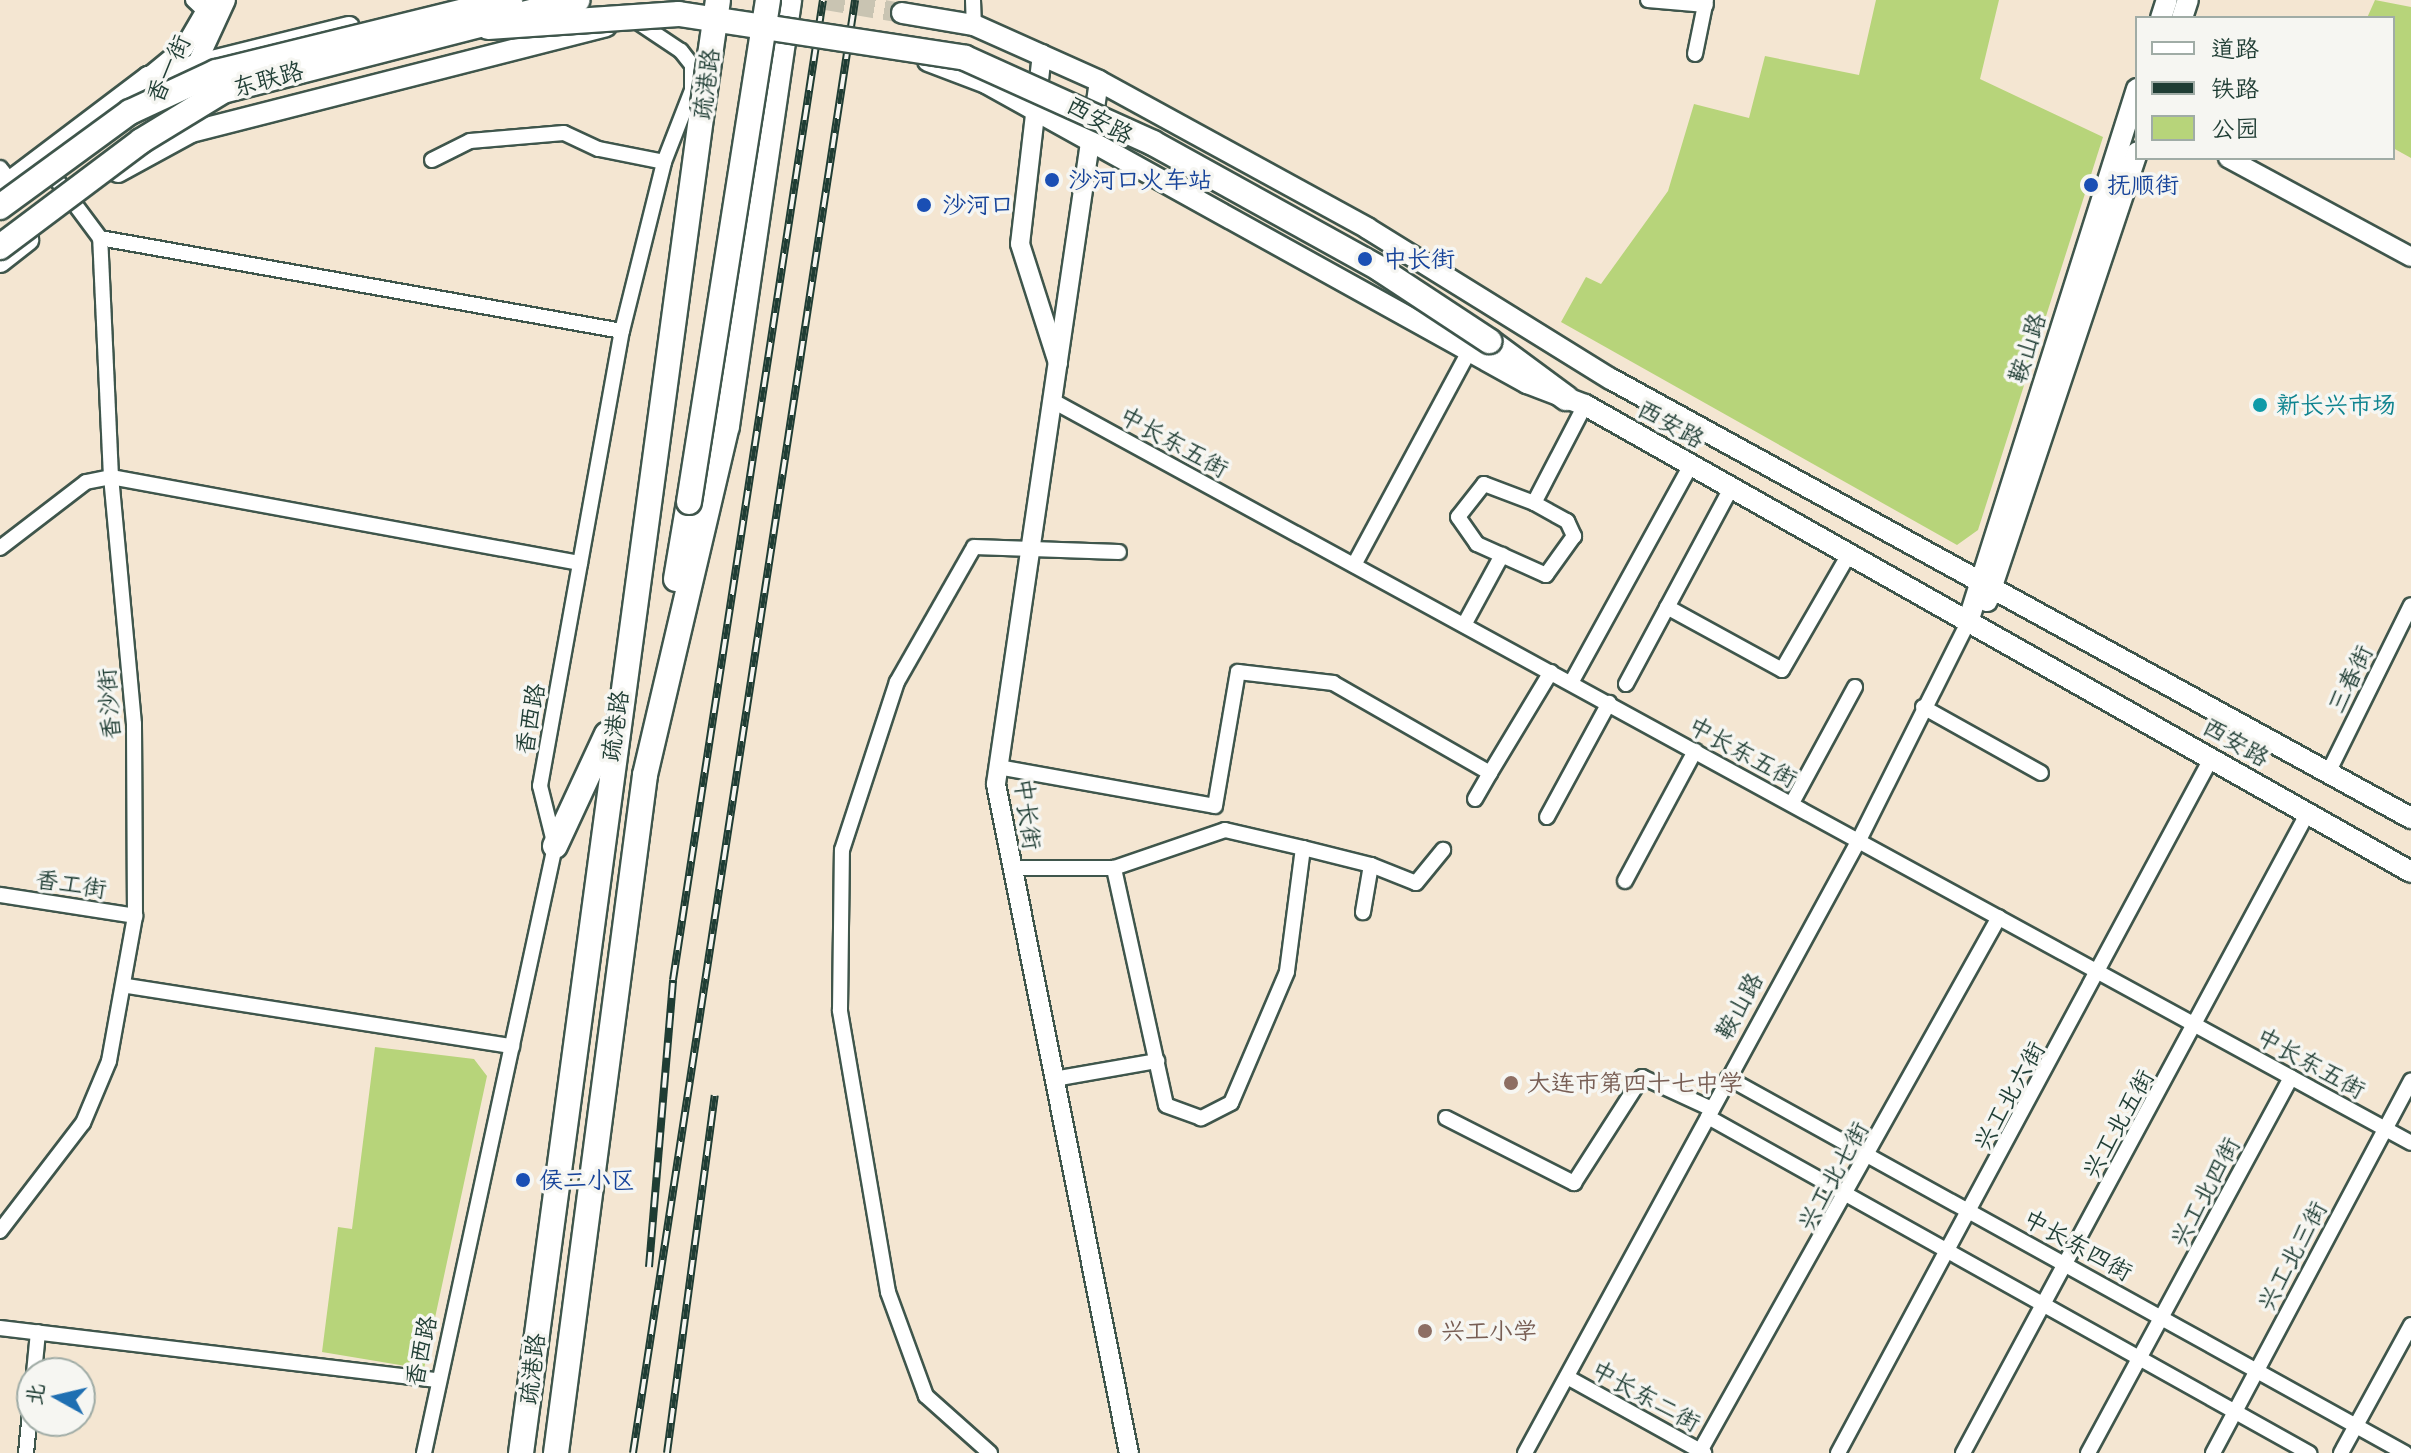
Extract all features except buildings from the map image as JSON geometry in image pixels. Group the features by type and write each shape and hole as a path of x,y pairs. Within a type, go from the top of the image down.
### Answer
{"highway":[{"name":"东联路","path":"0,207 130,112 216,72 510,0"},
{"name":"东联路","path":"0,247 141,141 223,91 488,27 577,0"},
{"name":"疏港路","path":"521,1453 617,714 718,0"},
{"path":"556,1453 645,775 768,0"},
{"path":"645,775 727,426 789,0"},
{"path":"488,27 679,14 965,58 1153,143 1380,269 1479,346 1576,402"},
{"path":"555,846 617,714"}],"main road":[{"path":"3,179 41,158 148,77 470,0"},
{"name":"西安路","path":"902,13 974,25 1099,81 1984,588 2411,818"},
{"path":"0,262 147,152 256,113 636,21 700,27"},
{"name":"西安路","path":"892,54 957,70 1009,96 1090,144 1479,346"},
{"name":"鞍山路","path":"1984,588 2135,96"},
{"name":"鞍山路","path":"1968,622 1984,588 2135,158"},
{"name":"西安路","path":"1576,402 2212,757 2411,872"}],"street":[{"name":"香一街","path":"147,152 165,134 226,0"},
{"path":"973,0 974,25"},
{"path":"1648,0 1706,2 1695,54"},
{"name":"香一街","path":"148,77 184,48 204,4"},
{"name":"香西路","path":"424,1453 437,1380 555,846 540,786 622,331 664,162 692,90 692,65 636,21"},
{"path":"1042,54 1020,244 1035,309 1058,363"},
{"name":"中长街","path":"1099,81 998,767 1011,868 1129,1453"},
{"path":"1009,96 1032,144"},
{"path":"432,160 470,141 564,133 599,149 664,162"},
{"path":"41,158 100,238 622,331"},
{"path":"2232,160 2411,257"},
{"name":"香沙街","path":"0,1231 83,1123 109,1061 127,986 135,916 134,724 111,477 100,238"},
{"path":"1354,565 1479,346"},
{"name":"中长东五街","path":"1053,401 2411,1143"},
{"path":"1534,503 1576,402"},
{"path":"1571,683 1691,465"},
{"path":"0,548 86,482 111,477 580,563"},
{"path":"1501,488 1534,503 1571,529 1558,566 1546,575 1502,555 1463,531 1458,517 1474,489 1501,488"},
{"path":"1626,684 1731,488"},
{"path":"990,1453 926,1396 888,1292 840,1010 842,850 897,682 974,547 1030,546 1119,552"},
{"path":"1667,607 1782,670 1849,554"},
{"path":"1464,625 1502,555"},
{"name":"三春街","path":"2328,773 2411,605"},
{"name":"鞍山路","path":"1525,1453 1859,840 1968,622"},
{"path":"998,767 1215,806 1238,672 1333,683 1490,773"},
{"path":"1475,799 1551,672"},
{"path":"1792,803 1855,687"},
{"path":"1547,817 1609,703"},
{"path":"1923,707 2041,773"},
{"path":"1625,881 1695,751"},
{"name":"兴工北六街","path":"1838,1453 2101,973 2212,757"},
{"name":"兴工北五街","path":"1963,1453 2197,1025 2307,814"},
{"path":"1011,868 1114,868 1225,830 1371,865 1416,883 1443,850"},
{"path":"1114,868 1166,1105 1178,1115 1201,1118 1231,1103 1287,972 1303,848"},
{"path":"1363,912 1371,865"},
{"name":"香工街","path":"0,895 135,916"},
{"name":"兴工北七街","path":"1701,1452 1848,1195 1999,917"},
{"path":"127,986 512,1046"},
{"path":"1054,1079 1157,1061"},
{"path":"1446,1118 1574,1183 1642,1077 2309,1453"},
{"name":"兴工北四街","path":"2088,1453 2291,1077"},
{"name":"中长东四街","path":"1728,1078 2067,1263 2405,1453"},
{"name":"兴工北三街","path":"2213,1453 2411,1080"},
{"path":"2341,1453 2411,1325"},
{"path":"0,1328 437,1380"},
{"path":"36,1357 38,1332"},
{"name":"中长东二街","path":"1567,1377 1701,1452"}],"green space":[{"path":"1876,0 1999,0 1980,79 2103,137 1978,530 1957,545 1561,322 1586,277 1601,284 1668,191 1694,104 1749,118 1765,56 1859,75"},
{"path":"2375,0 2411,7 2411,158 2395,149 2395,16 2368,16"},
{"path":"375,1047 474,1059 487,1076 424,1369 322,1352 338,1227 352,1229"}],"tunnel":[{"path":"825,0 902,13"}],"railway":[{"path":"649,1267 673,980 823,0"},
{"path":"633,1453 855,0"},
{"path":"667,1453 715,1095"}],"place":[{"name":"沙河口火车站","path":"1052,180"},
{"name":"抚顺街","path":"2091,185"},
{"name":"沙河口","path":"924,205"},
{"name":"中长街","path":"1365,259"},
{"name":"新长兴市场","path":"2260,405"},
{"name":"大连市第四十七中学","path":"1511,1083"},
{"name":"侯二小区","path":"523,1180"},
{"name":"兴工小学","path":"1425,1331"}]}
